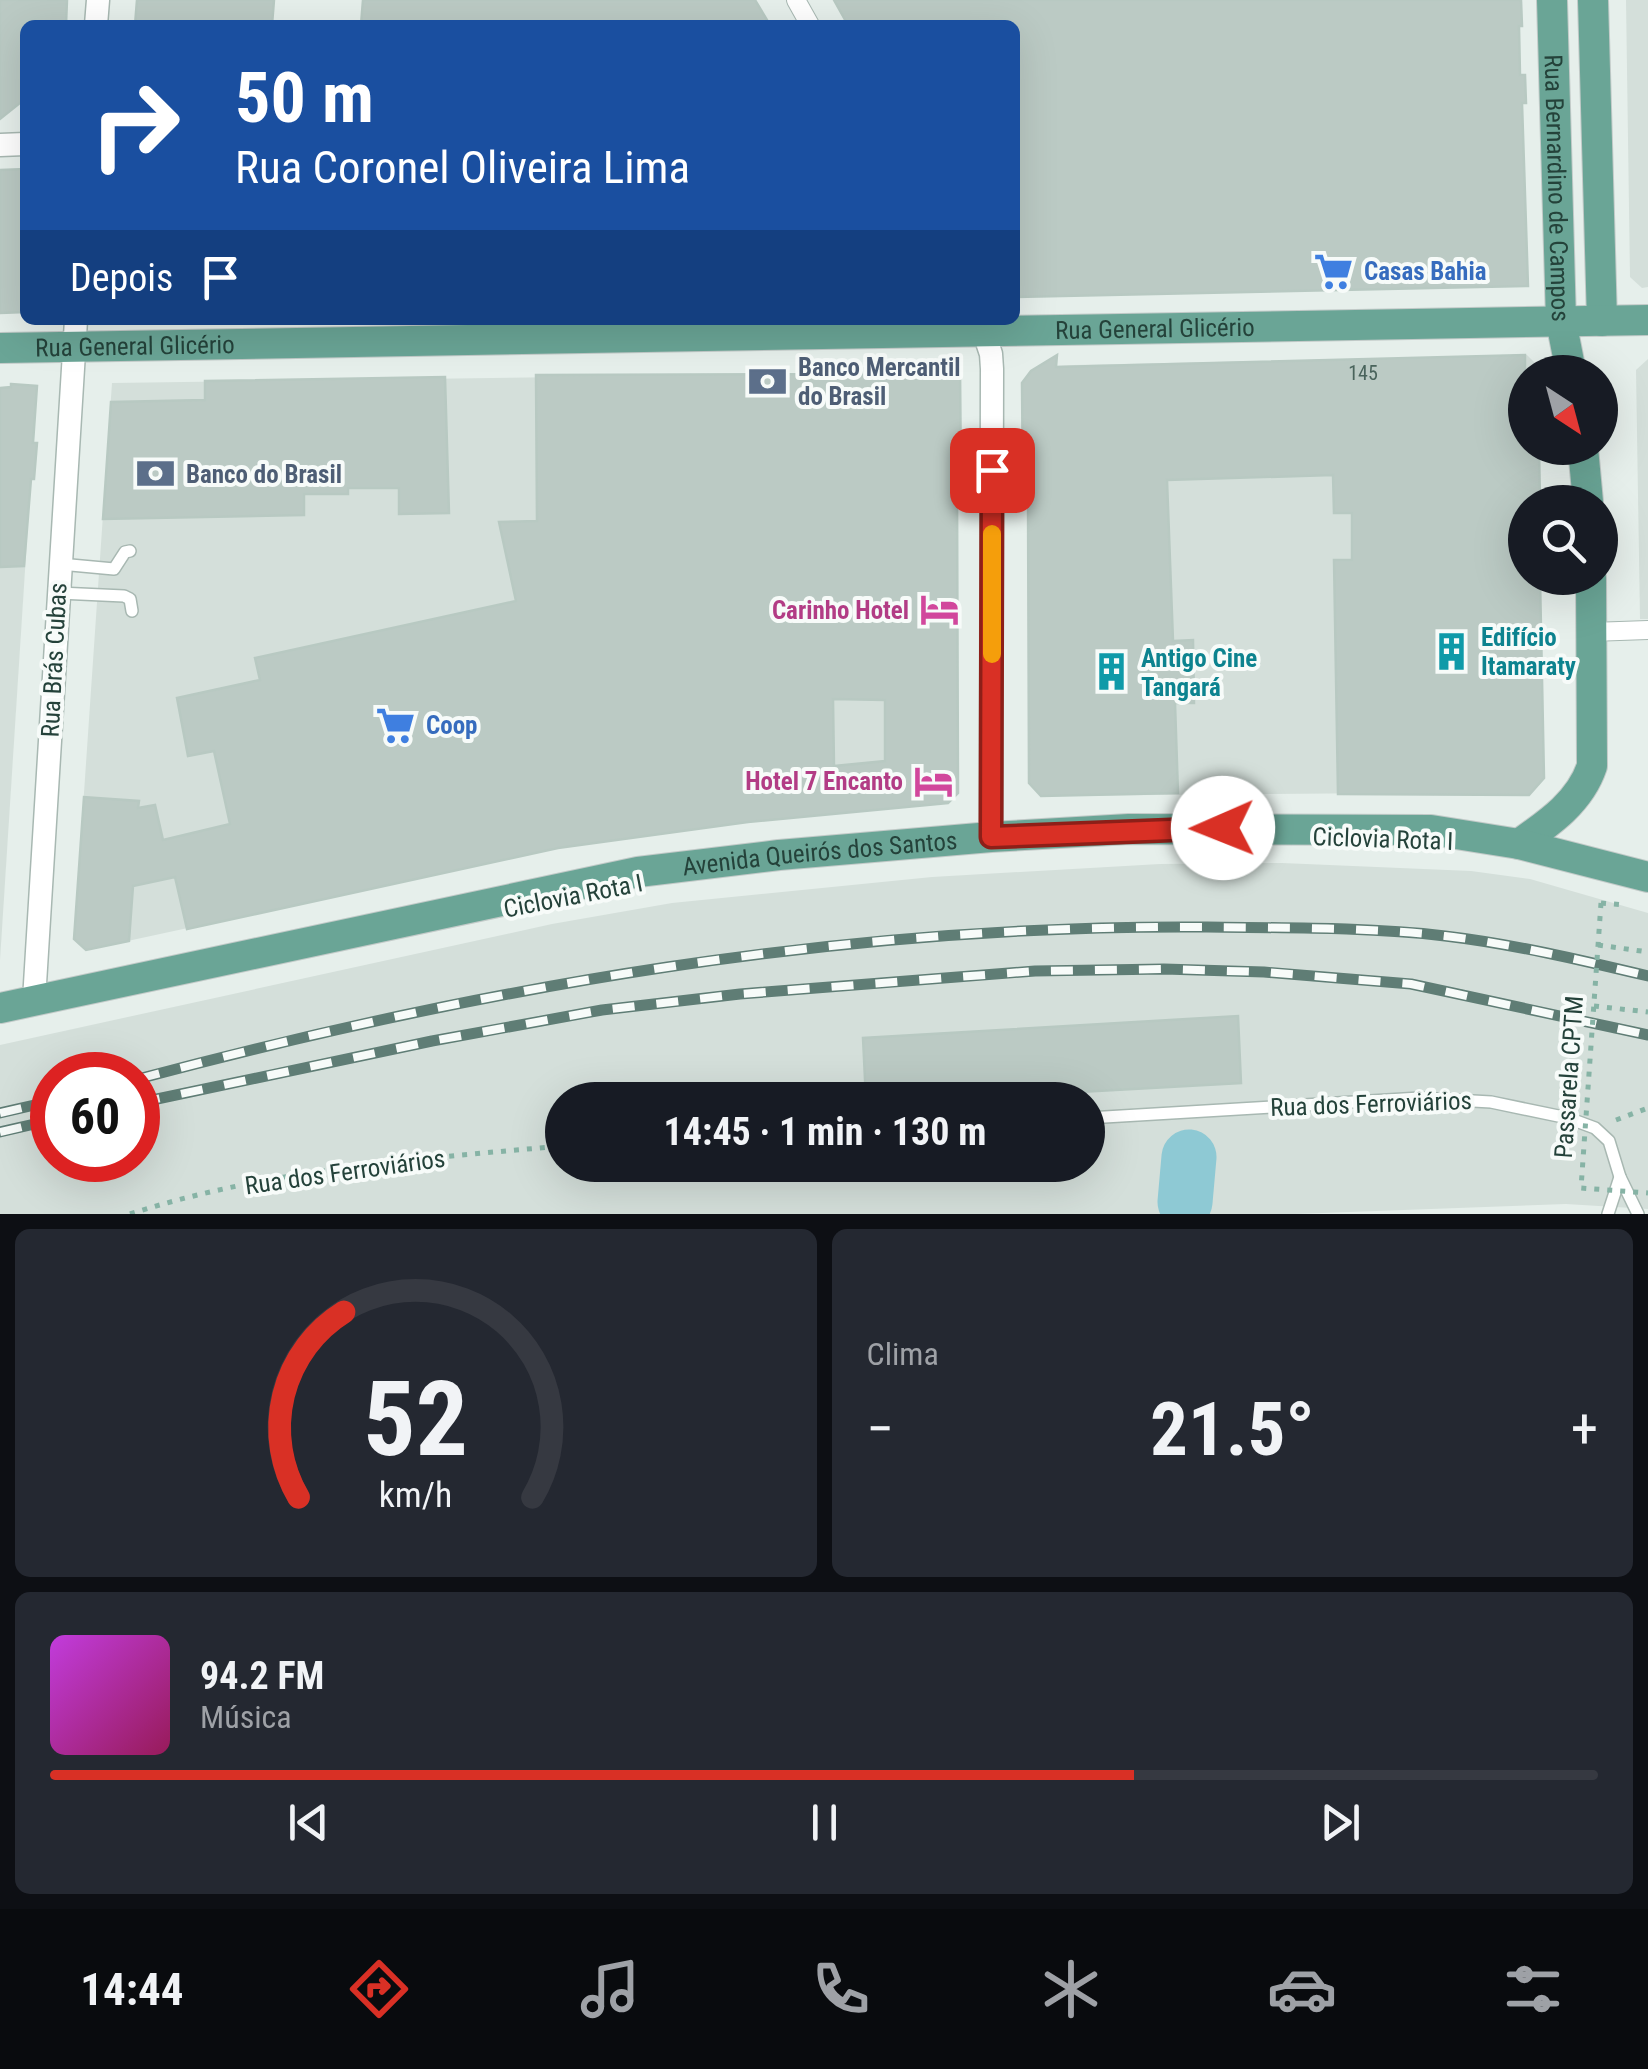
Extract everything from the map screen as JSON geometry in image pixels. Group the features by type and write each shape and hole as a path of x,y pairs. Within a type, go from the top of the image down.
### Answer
{"main road":[{"name":"Rua Bernardino de Campos","path":"1552,0 1561,321 1568,355"},
{"name":"Rua Bernardino de Campos","path":"1593,0 1602,321"},
{"name":"Rua General Glicério","path":"0,348 75,333 1648,320"},
{"path":"1519,844 1564,809 1588,777 1594,752 1591,595"},
{"name":"Avenida Queirós dos Santos","path":"0,1008 638,872 991,837 1129,829 1393,828 1459,833 1519,844 1648,877"}],"street":[{"path":"980,327 992,354 991,837"},
{"name":"Rua Brás Cubas","path":"34,1000 75,333"},
{"path":"1592,632 1648,630"}],"lane":[{"path":"60,564 114,569 124,552 130,551"},
{"path":"58,592 124,596 130,598 132,611"},
{"name":"Rua dos Ferroviários","path":"1105,1117 1420,1098 1464,1099 1568,1118 1595,1128"},
{"path":"1595,1128 1608,1141 1638,1214"},
{"path":"1608,1214 1620,1177"}],"path":[{"name":"Passarela CPTM","path":"1601,902 1581,1188 1648,1192"},
{"path":"1598,945 1648,952"},
{"path":"1594,1006 1648,1012"},
{"path":"1595,1128 1648,1108"},
{"name":"Rua dos Ferroviários","path":"130,1214 322,1169 545,1148"}],"shaded area":[{"path":"1626,0 1648,0 1648,287 1642,288 1630,277"},
{"path":"1508,355 1508,465 1539,465 1540,485 1508,485 1508,595 1540,595 1544,778 1529,795 1041,796 1029,783 1027,385 1031,371 1039,367"},
{"path":"1648,359 1648,619 1640,619 1636,370"},
{"path":"955,372 958,793 948,803 748,822 558,848 86,950 74,939 112,383"},
{"path":"28,387 36,399 0,960 0,388"},
{"path":"1282,863 1471,871 1530,879 1648,913 1648,1209 1566,1204 1295,1214 0,1214 0,1045 552,924 672,903 932,877 1160,864"}],"building":[{"path":"0,0 67,0 66,20 20,20 20,103 0,119"},
{"path":"137,0 274,0 272,20 135,20"},
{"path":"363,0 755,0 767,20 361,20"},
{"path":"834,0 1521,0 1528,286 1020,297 1020,20 845,20"},
{"path":"20,169 20,312 0,313 0,170"},
{"path":"1057,355 1056,367 1508,355 1508,465 1539,465 1540,485 1508,485 1508,595 1540,595 1544,778 1529,795 1338,794 1334,560 1352,560 1352,513 1334,513 1333,475 1167,480 1173,641 1193,640 1194,703 1175,703 1178,793 1041,796 1029,783 1028,496 1023,496 1022,383 1031,371"},
{"path":"960,367 958,793 948,803 748,822 558,848 187,929 175,877 133,886 129,941 86,950 74,939 84,797 139,801 138,808 155,805 163,840 230,824 214,751 188,756 177,698 260,680 255,658 516,601 499,522 537,521 536,375 804,374 804,369","holes":["833,699 885,700 885,761 834,766"]},
{"path":"445,377 449,513 399,514 399,488 348,488 348,494 304,494 304,515 103,519 111,402 205,400 205,381"},
{"path":"11,384 37,386 33,443 37,443 24,566 0,567 0,388"},
{"path":"1238,1016 1241,1083 1105,1091 1105,1082 865,1082 863,1038"}],"waterway":[{"path":"1185,1202 1189,1157"}],"railway":[{"path":"160,1073 534,989 801,949 936,936 1207,927 1386,931 1496,943 1648,976"},
{"path":"160,1098 602,1010 740,994 1035,971 1264,972 1411,984 1648,1035"},
{"path":"0,1113 30,1106"},
{"path":"0,1132 30,1125"}],"slow traffic":[{"path":"992,534 992,654"}],"place":[{"name":"Casas Bahia","path":"1334,271"},
{"name":"Banco Mercantil do Brasil","path":"768,381"},
{"name":"Banco do Brasil","path":"156,474"},
{"name":"Carinho Hotel","path":"939,610"},
{"name":"Edifício Itamaraty","path":"1451,651"},
{"name":"Antigo Cine Tangará","path":"1111,672"},
{"name":"Coop","path":"396,725"},
{"name":"Hotel 7 Encanto","path":"933,781"}],"route":[{"path":"992,470 991,837 1223,828"}]}
